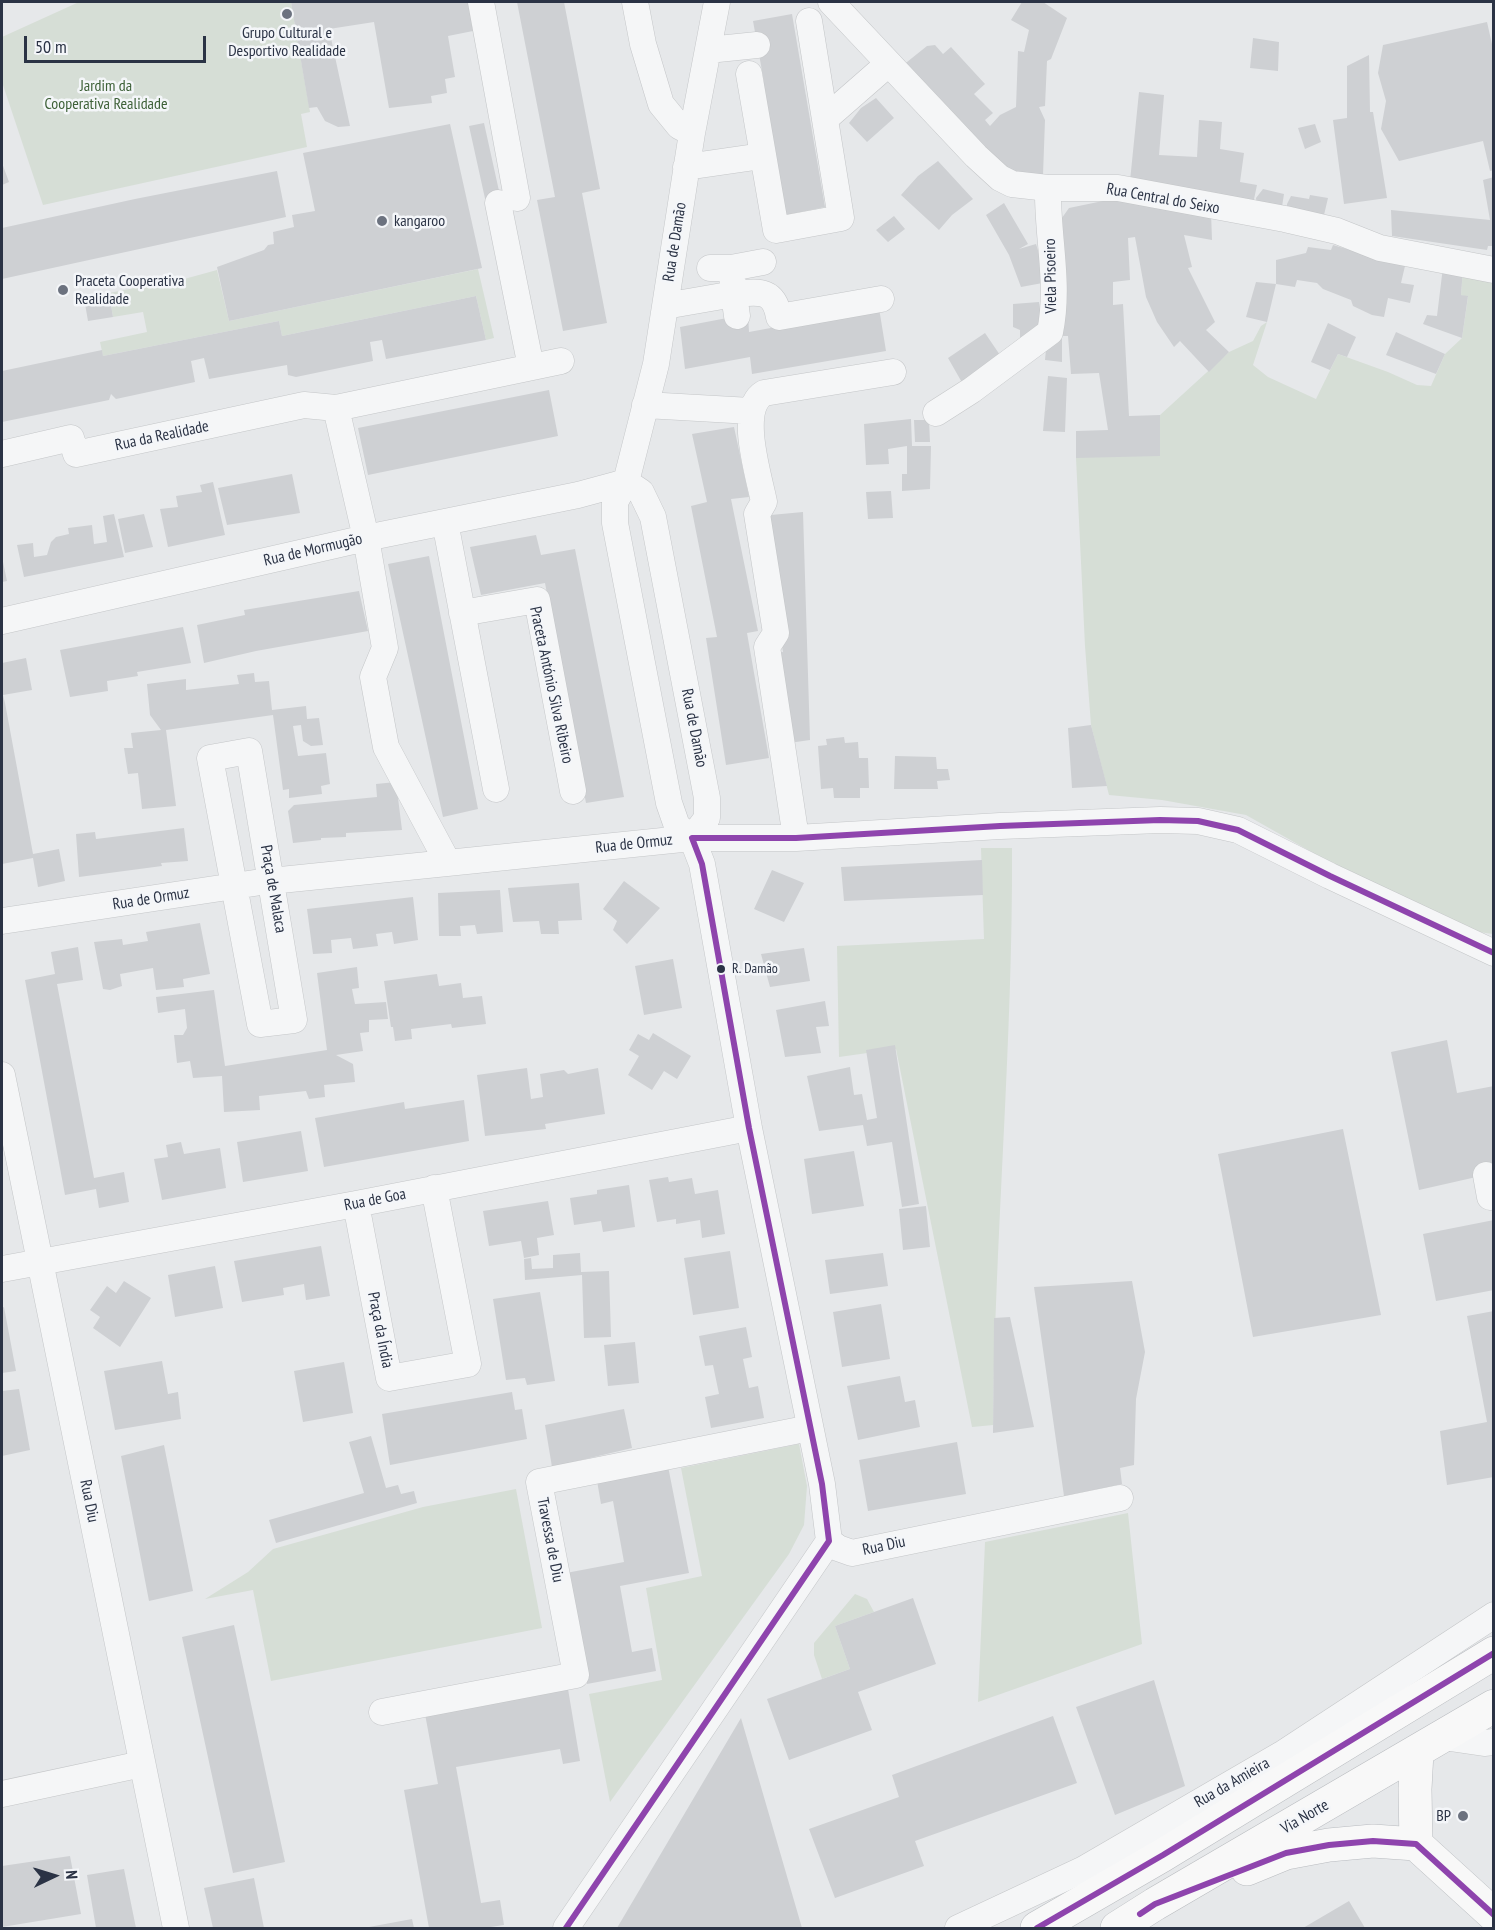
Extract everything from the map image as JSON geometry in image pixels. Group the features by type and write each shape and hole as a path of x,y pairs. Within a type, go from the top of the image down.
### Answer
{"highway":[{"path":"1354,1737 1448,1664 1494,1632"},
{"path":"1037,1929 1494,1653"},
{"name":"Via Norte","path":"1117,1929 1155,1904 1494,1706"},
{"path":"1416,1844 1415,1789 1430,1744"},
{"path":"1155,1904 1286,1853 1362,1842 1416,1844 1494,1915"}],"street":[{"path":"481,2 531,367"},
{"path":"635,2 643,44 661,104 679,126 692,133"},
{"name":"Rua de Damão","path":"717,2 686,167 656,364 626,482 615,502 615,523 669,803 676,825 692,838 702,864 749,1128 822,1484 829,1541"},
{"name":"Rua Central do Seixo","path":"831,2 976,156 1000,177 1012,184 1048,188 1118,188 1285,219 1337,231 1380,248 1494,270"},
{"path":"749,74 776,230 841,218 808,21"},
{"path":"708,50 757,45"},
{"path":"825,118 888,64"},
{"path":"686,167 762,156"},
{"name":"Viela Pisoeiro","path":"936,413 972,390 1050,332 1053,320 1053,269 1048,188"},
{"path":"736,305 720,268 763,262"},
{"path":"665,306 736,305 762,293 771,297 777,305 779,317 881,299"},
{"name":"Rua da Realidade","path":"2,454 72,438 76,454 304,405 336,408 561,361"},
{"path":"796,838 767,647 776,633 757,514 764,501 751,422 756,400 764,393 893,372"},
{"path":"645,405 751,422"},
{"path":"336,408 366,538 385,648 373,677 386,747 448,863"},
{"name":"Rua de Damão","path":"626,482 641,492 652,517 707,798 707,818 692,838"},
{"name":"Rua de Mormugão","path":"2,621 366,538 578,495 626,482"},
{"path":"445,522 496,789"},
{"name":"Praceta António Silva Ribeiro","path":"462,614 537,600 573,791"},
{"name":"Praça de Malaca","path":"249,751 294,1020 260,1024 234,886 210,758 249,751"},
{"name":"Rua de Ormuz","path":"2,921 272,881 692,838 796,838 1000,826 1160,820 1218,824 1238,830 1494,953"},
{"name":"Rua Diu","path":"2,1075 176,1929"},
{"name":"Rua de Goa","path":"2,1269 749,1128"},
{"name":"Praça da Índia","path":"356,1204 389,1378 468,1364 434,1188"},
{"name":"Travessa de Diu","path":"382,1712 576,1675 539,1482 810,1428"},
{"name":"Rua Diu","path":"829,1541 838,1548 852,1553 1120,1498"},
{"path":"566,1929 829,1541"},
{"name":"Rua da Amieira","path":"958,1929 1084,1869 1282,1754 1494,1615"},
{"path":"1430,1744 1494,1742"},
{"path":"2,1794 142,1764"},
{"path":"1486,1929 1494,1923"}],"green space":[{"name":"Jardim da Cooperativa Realidade","path":"79,2 291,2 310,112 301,114 307,147 43,205 2,82 2,37"},
{"path":"478,269 494,338 486,340 476,296 282,336 279,321 103,356 100,342 147,332 143,312 113,317 109,293 165,282 166,284 217,270 229,321"},
{"path":"1463,269 1493,280 1493,934 1465,930 1377,889 1352,872 1246,815 1162,800 1109,795 1091,725 1076,458 1160,415 1229,352 1253,341 1261,326 1267,322 1253,365 1268,377 1316,399 1338,354 1417,385 1431,386 1445,354 1462,338 1468,297 1461,295"},
{"path":"981,848 1012,848 1012,920 993,1425 972,1427 896,1049 839,1057 837,946 984,939"},
{"path":"799,1444 807,1486 804,1525 789,1554 610,1802 589,1694 662,1680 646,1588 702,1576 681,1468"},
{"path":"516,1489 542,1628 271,1681 253,1590 205,1599 248,1572 273,1549 423,1507"},
{"path":"1128,1513 1142,1644 978,1702 985,1542"},
{"path":"855,1594 867,1599 874,1612 835,1626 850,1669 822,1679 814,1655 814,1643"}],"building":[{"path":"291,2 468,2 473,31 448,36 455,77 445,79 447,93 431,96 432,103 389,108 374,22 329,29 350,126 338,127 325,121 317,107 309,108"},
{"path":"517,2 564,2 600,189 582,193 607,323 563,331 537,200 555,197"},
{"path":"1022,2 1043,2 1067,18 1051,59 1047,61 1045,106 1039,107 1045,120 1043,175 1004,171 902,66 927,46 935,45 943,54 951,47 985,84 974,94 993,113 985,120 990,126 1000,115 1016,107 1018,51 1024,52 1029,30 1011,20"},
{"path":"792,14 825,207 781,216 758,83 764,82 753,21"},
{"path":"1487,22 1494,53 1494,170 1490,171 1483,141 1399,161 1381,129 1386,101 1378,73 1383,45"},
{"path":"1253,38 1279,42 1278,71 1250,68"},
{"path":"1369,55 1370,112 1373,112 1387,198 1344,204 1333,120 1347,118 1347,66"},
{"path":"1139,92 1164,95 1159,155 1197,157 1199,120 1222,122 1220,149 1244,153 1240,182 1257,185 1253,204 1212,192 1130,181"},
{"path":"876,98 894,118 867,142 849,123 861,108"},
{"path":"484,123 501,200 486,203 469,126"},
{"name":"kangaroo","path":"450,124 482,268 229,321 217,267 264,250 268,245 274,244 273,232 294,227 292,215 315,211 303,153"},
{"path":"1315,124 1321,142 1305,149 1298,128"},
{"path":"938,161 973,199 952,215 939,230 901,195 918,176"},
{"path":"2,163 9,182 2,185"},
{"path":"277,171 286,217 2,279 2,228"},
{"path":"1494,177 1494,246 1488,246 1487,250 1392,236 1391,210 1490,220 1483,180"},
{"path":"1263,189 1284,194 1281,213 1257,207 1256,198"},
{"path":"1310,195 1328,198 1324,215 1287,211 1287,204 1291,196 1309,199"},
{"path":"1127,196 1211,212 1212,240 1184,235 1192,267 1188,268 1215,322 1206,330 1229,352 1209,372 1180,341 1174,347 1157,322 1146,297 1135,237 1128,238 1130,280 1113,282 1113,305 1123,304 1129,416 1160,415 1160,456 1076,458 1076,431 1108,430 1099,373 1071,374 1068,336 1061,336 1059,222 1069,208"},
{"path":"1004,203 1028,244 1019,249 1036,244 1048,282 1021,287 1009,255 986,215"},
{"path":"894,216 905,229 888,242 876,230"},
{"path":"1333,245 1405,266 1401,283 1414,285 1410,303 1388,298 1384,317 1372,315 1353,306 1351,300 1323,289 1317,283 1297,280 1295,287 1276,284 1276,260 1306,253 1308,247 1331,250"},
{"path":"1443,267 1463,269 1461,295 1468,296 1462,338 1423,324 1427,315 1437,316"},
{"path":"1256,282 1276,284 1267,322 1246,317"},
{"path":"109,293 113,317 88,321 84,298"},
{"path":"476,296 486,340 386,359 382,340 370,342 373,361 296,377 288,375 287,365 209,379 204,358 191,361 195,382 116,399 111,394 109,400 2,422 2,371 102,350 103,356 279,321 282,336"},
{"path":"1039,302 1042,325 1020,340 1020,330 1013,327 1013,304"},
{"path":"879,308 886,351 752,374 750,357 685,369 680,327 748,314 749,332"},
{"path":"1328,323 1356,337 1347,357 1338,354 1330,370 1311,362"},
{"path":"1396,332 1445,354 1436,374 1386,355"},
{"path":"985,333 1002,358 964,386 948,358"},
{"path":"1047,339 1062,339 1062,362 1045,360"},
{"path":"1048,376 1067,378 1065,432 1043,431"},
{"path":"549,390 558,436 368,475 358,428"},
{"path":"911,419 912,446 931,446 930,489 902,491 902,474 907,474 907,446 888,449 889,464 866,465 864,424"},
{"path":"914,420 929,420 930,442 915,442"},
{"path":"734,427 749,497 731,499 758,631 747,633 769,758 726,765 706,638 717,637 691,506 707,502 692,434"},
{"path":"292,474 300,513 227,525 218,488"},
{"path":"213,482 225,535 168,547 160,509 178,507 176,496 202,492 200,485"},
{"path":"891,491 893,518 868,519 866,492"},
{"path":"803,512 810,740 789,743 772,654 783,652 760,516"},
{"path":"114,514 124,557 24,577 17,545 33,543 34,557 47,555 51,542 56,537 69,534 68,528 92,525 94,544 107,542 103,516"},
{"path":"144,514 153,547 125,553 118,519"},
{"path":"536,535 541,555 575,549 624,797 586,803 545,583 481,595 470,547"},
{"path":"429,556 478,809 443,817 388,564"},
{"path":"2,557 7,581 2,582"},
{"path":"359,591 368,631 256,651 204,663 197,625 245,615 244,610"},
{"path":"183,627 191,663 137,672 138,676 107,681 108,691 70,697 60,650"},
{"path":"26,658 32,690 3,695 33,854 59,849 65,881 38,887 33,858 2,864 2,663"},
{"path":"254,673 255,682 269,681 272,710 306,706 307,719 319,718 323,745 311,746 303,741 301,725 293,726 298,756 326,753 330,784 321,786 322,794 289,798 289,789 283,790 273,715 166,730 176,806 142,809 138,773 128,774 124,748 133,748 131,733 161,730 150,715 147,684 186,679 186,690 239,684 237,675"},
{"path":"1091,725 1107,786 1072,788 1068,728"},
{"path":"844,737 845,743 858,742 859,758 868,758 869,788 860,788 860,798 834,798 833,788 821,789 818,746 827,745 826,739"},
{"path":"895,756 936,757 937,769 948,769 950,780 937,781 938,789 894,789"},
{"path":"396,782 402,830 346,833 346,837 321,838 321,840 293,843 288,811 294,805 377,797 376,784"},
{"path":"184,828 188,861 161,863 162,866 79,877 76,834 95,832 96,839"},
{"path":"982,860 983,895 844,901 841,867"},
{"path":"772,870 804,883 784,922 754,909"},
{"path":"624,881 660,908 627,944 613,930 617,921 603,909"},
{"path":"579,883 582,920 558,921 559,934 541,934 539,921 513,922 508,888"},
{"path":"500,890 503,932 477,934 475,925 460,926 461,936 439,936 438,893"},
{"path":"413,897 418,940 394,944 392,932 376,934 378,946 353,949 351,938 331,940 332,953 313,954 307,909"},
{"path":"200,923 210,974 183,979 184,987 156,990 153,968 120,974 122,986 110,990 103,989 94,942 122,939 123,945 148,941 146,932"},
{"path":"78,947 83,980 57,984 94,1178 124,1172 129,1202 99,1208 96,1189 65,1195 25,980 55,974 51,952"},
{"path":"804,948 810,981 770,987 761,954"},
{"path":"673,959 682,1008 644,1015 635,966"},
{"path":"357,967 359,988 352,989 355,1004 386,1002 388,1019 369,1020 369,1032 360,1033 363,1051 336,1055 353,1064 355,1082 324,1085 325,1097 309,1099 306,1091 259,1096 260,1110 224,1112 222,1076 193,1078 190,1061 177,1063 174,1035 183,1035 187,1028 185,1009 158,1013 156,997 214,990 225,1066 327,1050 317,973"},
{"path":"437,974 439,986 461,983 463,998 482,996 486,1024 452,1028 451,1024 411,1029 412,1039 395,1041 384,981"},
{"path":"825,1001 829,1026 816,1027 821,1053 785,1057 776,1010"},
{"path":"653,1033 691,1056 677,1079 664,1071 652,1090 628,1075 639,1056 629,1050 638,1034 649,1040"},
{"path":"1447,1040 1457,1093 1494,1086 1494,1173 1419,1190 1391,1052"},
{"path":"895,1045 919,1204 902,1207 892,1142 867,1146 863,1125 819,1131 807,1076 850,1067 854,1095 862,1094 867,1120 877,1118 866,1050"},
{"path":"527,1068 531,1099 543,1097 540,1074 564,1070 568,1074 598,1068 605,1114 545,1124 546,1129 485,1136 477,1075"},
{"path":"464,1100 469,1141 324,1167 315,1118 404,1102 405,1109"},
{"path":"1343,1129 1381,1315 1253,1337 1218,1154"},
{"path":"301,1131 308,1171 243,1182 237,1142"},
{"path":"181,1142 184,1154 220,1148 226,1188 162,1200 154,1159 168,1157 166,1145"},
{"path":"854,1151 864,1206 812,1214 804,1159"},
{"path":"668,1177 669,1182 692,1178 695,1194 718,1190 725,1234 702,1238 700,1220 676,1224 676,1219 657,1222 649,1180"},
{"path":"629,1185 635,1227 603,1232 601,1221 574,1225 570,1198 597,1194 597,1190"},
{"path":"548,1201 554,1235 537,1238 539,1255 524,1258 521,1241 489,1246 483,1211"},
{"path":"926,1206 930,1247 903,1250 899,1209"},
{"path":"1494,1220 1494,1290 1436,1301 1423,1234"},
{"path":"321,1246 330,1296 306,1300 304,1284 283,1288 284,1295 242,1302 234,1261"},
{"path":"730,1251 739,1308 693,1315 684,1258"},
{"path":"580,1253 581,1272 609,1271 611,1337 584,1338 582,1275 525,1280 524,1259 531,1258 532,1269 553,1268 553,1255"},
{"path":"883,1253 888,1286 830,1294 825,1260"},
{"path":"215,1266 223,1308 175,1317 168,1275"},
{"path":"124,1281 151,1298 120,1347 93,1328 100,1317 90,1310 107,1286 116,1293"},
{"path":"1132,1281 1145,1352 1136,1399 1134,1465 1120,1468 1122,1484 1064,1496 1034,1287"},
{"path":"540,1292 555,1381 527,1385 525,1378 506,1380 493,1299"},
{"path":"881,1304 890,1359 842,1367 833,1312"},
{"path":"4,1307 16,1371 2,1373 2,1308"},
{"path":"1494,1311 1494,1477 1447,1485 1440,1431 1487,1422 1467,1316"},
{"path":"1010,1317 1034,1427 993,1433 994,1318"},
{"path":"746,1327 752,1357 743,1359 749,1388 758,1386 764,1418 711,1428 705,1397 719,1394 713,1365 705,1366 699,1336"},
{"path":"635,1342 639,1383 608,1386 604,1345"},
{"path":"162,1361 168,1394 178,1392 181,1419 115,1430 104,1371"},
{"path":"344,1362 353,1413 303,1422 294,1371"},
{"path":"900,1376 905,1402 915,1400 920,1427 858,1440 847,1386"},
{"path":"19,1389 30,1450 2,1456 2,1391"},
{"path":"512,1392 515,1410 522,1409 527,1439 390,1465 382,1414"},
{"path":"624,1409 632,1448 552,1467 545,1425"},
{"path":"371,1436 386,1488 398,1485 401,1494 414,1491 417,1503 276,1543 269,1520 364,1493 349,1442"},
{"path":"957,1442 966,1494 868,1511 859,1460"},
{"path":"164,1445 193,1591 149,1601 121,1456"},
{"path":"667,1461 689,1573 620,1586 632,1652 652,1648 656,1671 587,1684 566,1573 624,1562 613,1501 601,1504 596,1475"},
{"path":"913,1598 936,1664 858,1692 872,1730 789,1760 767,1699 850,1669 835,1626"},
{"path":"234,1625 285,1862 233,1873 182,1637"},
{"path":"1154,1680 1185,1786 1115,1815 1076,1707"},
{"path":"568,1689 580,1761 563,1764 560,1749 456,1767 481,1903 500,1900 504,1925 484,1928 429,1928 404,1790 438,1784 425,1714"},
{"path":"1053,1716 1077,1783 915,1841 924,1866 835,1898 809,1829 899,1797 892,1775"},
{"path":"741,1718 802,1928 617,1928"},
{"path":"70,1856 81,1914 2,1927 2,1866"},
{"path":"124,1869 136,1928 96,1928 87,1875"},
{"path":"254,1878 264,1928 213,1928 204,1888"},
{"path":"1349,1901 1365,1928 1303,1928"},
{"path":"412,1919 414,1928 369,1928 369,1927"}],"transit line":[{"path":"566,1928 829,1541 822,1484 749,1128 702,864 692,838 796,838 1000,826 1160,820 1198,821 1238,830 1494,953"},
{"path":"1037,1928 1163,1855 1494,1653"},
{"path":"1140,1914 1155,1904 1286,1853 1329,1845 1373,1841 1416,1844 1494,1915"}],"place":[{"name":"Grupo Cultural e Desportivo Realidade","path":"287,14"},
{"name":"kangaroo","path":"382,221"},
{"name":"Praceta Cooperativa Realidade","path":"63,290"},
{"name":"R. Damão","path":"721,969"},
{"name":"BP","path":"1463,1816"}]}
